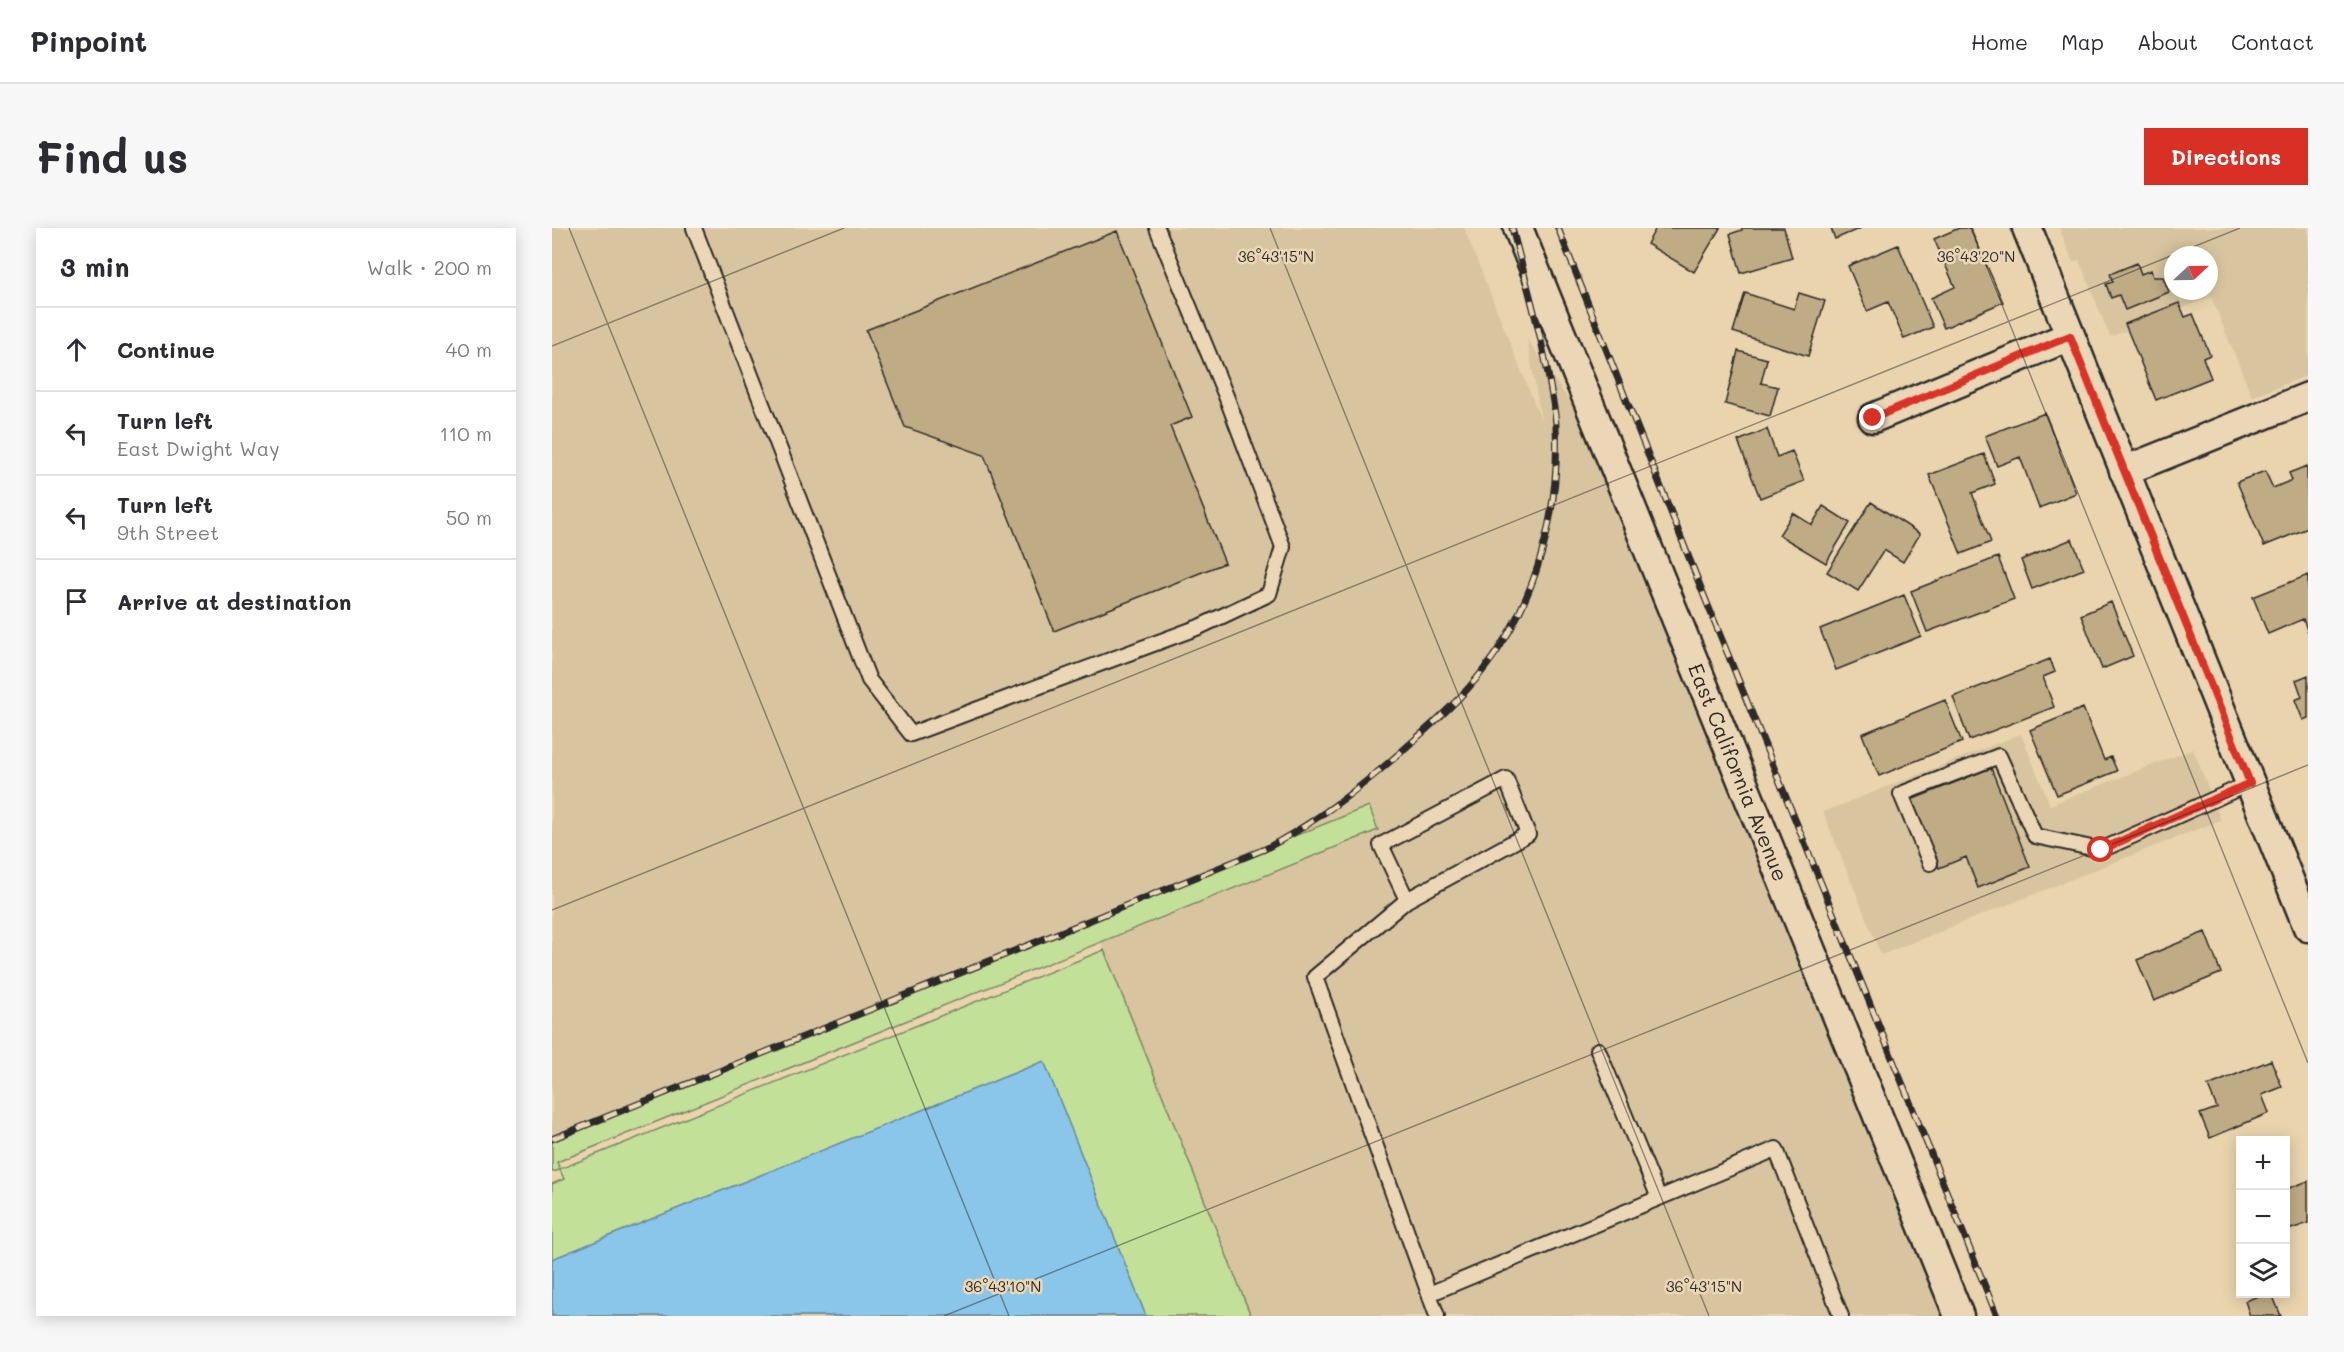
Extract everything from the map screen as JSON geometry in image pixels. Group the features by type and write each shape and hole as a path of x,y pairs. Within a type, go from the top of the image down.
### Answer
{"street":[{"name":"East California Avenue","path":"1518,228 1959,1316"},
{"path":"2027,228 2308,927"},
{"path":"1873,418 2070,336"},
{"path":"2124,471 2308,397"}],"lane":[{"path":"694,228 869,680 911,734 1198,627 1269,594 1283,547 1226,396 1157,228"},
{"path":"1930,863 1901,794 1999,756 2035,836 2101,850 2250,783"},
{"path":"1407,900 1381,845 1506,779 1528,834 1407,900 1315,977 1437,1316"},
{"path":"1598,1050 1659,1198"},
{"path":"1428,1294 1776,1149 1841,1316"}],"shaded area":[{"path":"552,228 1464,228 1541,420 1527,339 1583,421 1944,1316 1251,1316 1101,942 1378,830 552,1136"},
{"path":"2059,228 2308,228 2308,375 2252,397 2212,300 2218,300 2218,246 2164,246 2164,300 2203,300 2110,337 2079,260 2073,262"},
{"path":"2021,734 2050,805 2193,749 2221,820 1881,955 1823,812"}],"green space":[{"path":"1369,806 1378,830 557,1162 560,1169 1104,950 1251,1316 552,1316 552,1184 564,1179 560,1170 552,1172 552,1136"}],"water":[{"path":"1044,1061 1146,1316 552,1316 552,1259"}],"building":[{"path":"1656,228 1720,228 1694,272 1647,244"},
{"path":"1742,228 1784,228 1792,258 1741,273 1730,234"},
{"path":"1831,228 1861,228 1835,239"},
{"path":"1959,228 1970,228 2003,302 1944,328 1931,298 1955,287 1934,239"},
{"path":"1117,231 1192,417 1170,426 1225,563 1054,631 984,455 905,427 866,330"},
{"path":"1898,245 1933,327 1904,339 1888,302 1867,311 1848,266"},
{"path":"2137,263 2141,274 2151,270 2153,277 2163,277 2164,294 2125,310 2119,295 2111,298 2106,284 2113,282 2110,274"},
{"path":"1745,293 1794,309 1799,293 1825,301 1808,356 1733,332"},
{"path":"2179,303 2185,317 2193,314 2210,355 2203,358 2211,378 2156,400 2125,324"},
{"path":"1738,351 1767,359 1761,383 1778,387 1770,416 1725,404"},
{"path":"2045,413 2076,493 2039,508 2020,457 1997,466 1985,436"},
{"path":"1767,429 1777,457 1792,451 1804,481 1760,498 1738,441"},
{"path":"1984,454 1995,484 1972,493 1991,542 1961,554 1929,475"},
{"path":"2307,466 2308,528 2264,546 2237,482 2265,471 2273,488 2292,480 2289,473"},
{"path":"1871,502 1920,534 1903,562 1884,550 1858,591 1827,572"},
{"path":"1823,506 1850,523 1826,563 1779,535 1793,513 1812,525"},
{"path":"2072,539 2084,569 2032,589 2021,560"},
{"path":"1998,557 2014,599 1927,632 1911,591"},
{"path":"2308,575 2308,632 2303,619 2268,634 2253,597"},
{"path":"1904,595 1921,636 1836,670 1820,629"},
{"path":"2111,602 2133,656 2102,669 2081,615"},
{"path":"2050,659 2055,672 2043,677 2054,707 1969,740 1953,697"},
{"path":"2308,675 2308,718 2303,720 2295,700 2302,697 2296,680"},
{"path":"1945,700 1962,742 1879,776 1862,734"},
{"path":"2083,708 2104,760 2111,757 2117,771 2057,795 2030,730"},
{"path":"1991,768 2030,867 1978,888 1966,857 1939,868 1911,800"},
{"path":"2205,932 2221,973 2154,1001 2137,960"},
{"path":"2271,1060 2282,1087 2262,1095 2269,1113 2210,1138 2200,1114 2217,1108 2208,1086"},
{"path":"2308,1181 2308,1223 2290,1230 2290,1190 2290,1188"},
{"path":"2253,1298 2274,1298 2281,1316 2250,1316 2245,1301"}],"railway":[{"path":"552,1139 1265,849 1319,817 1353,792 1444,713 1484,669 1518,615 1541,554 1554,491 1556,459 1554,409 1538,329 1512,228"},
{"path":"1558,228 1705,598 1997,1316"}],"route":[{"path":"1873,418 2070,336 2250,783 2101,850"}]}
